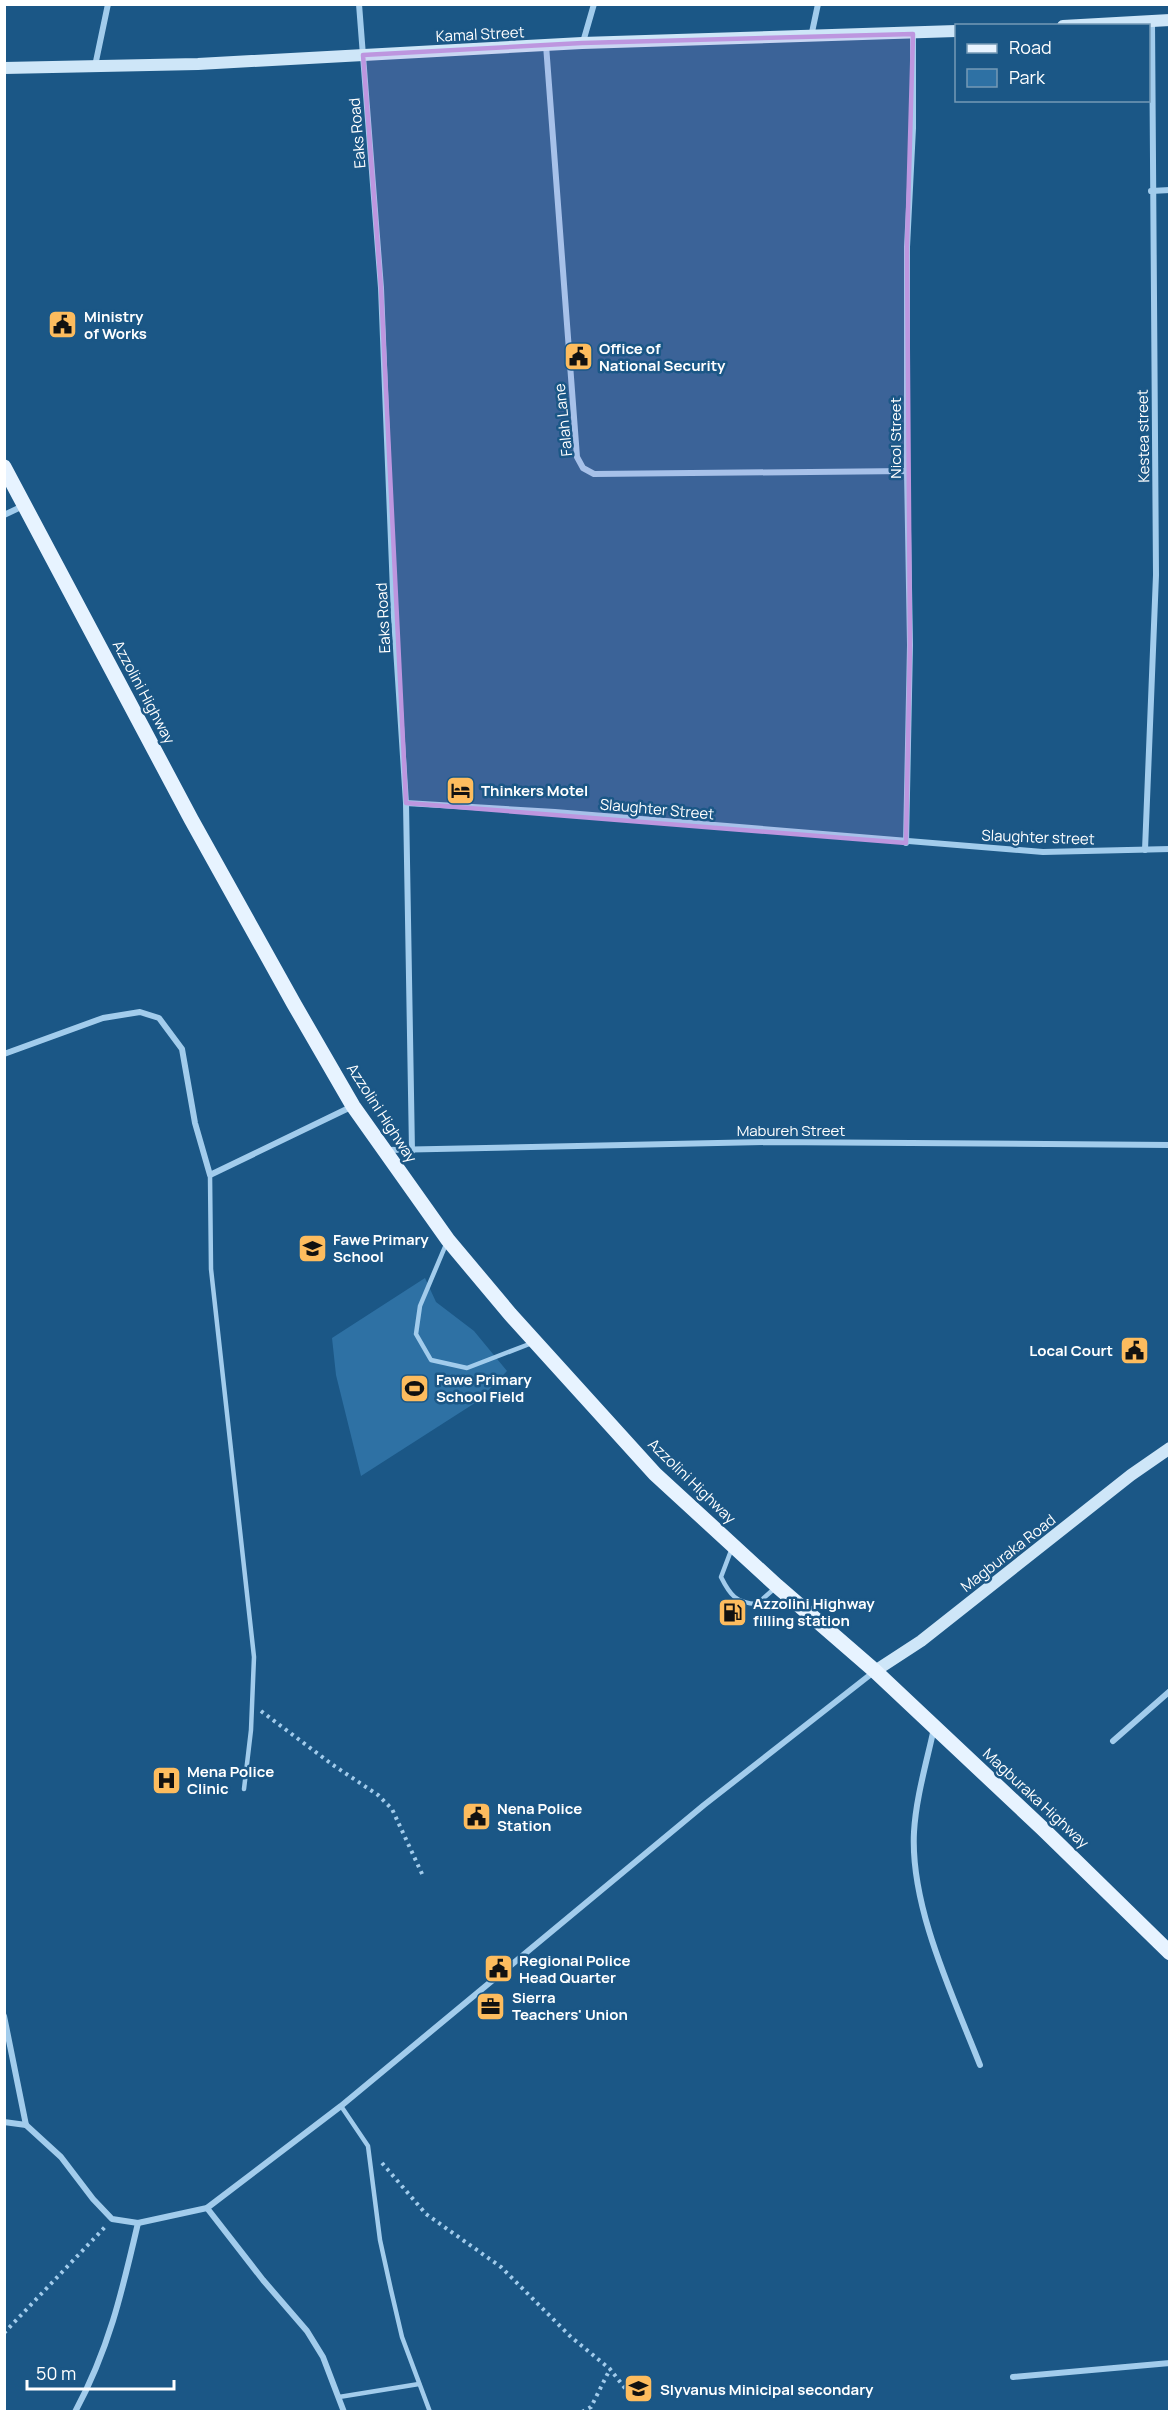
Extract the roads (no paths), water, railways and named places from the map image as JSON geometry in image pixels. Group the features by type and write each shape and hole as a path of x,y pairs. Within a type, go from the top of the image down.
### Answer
{"main road":[{"name":"Azzolini Highway","path":"4,467 191,819 353,1106 382,1149 448,1240 655,1474 777,1586 875,1671"},
{"name":"Magburaka Highway","path":"875,1671 1043,1829 1170,1953"}],"street":[{"path":"95,67 108,4"},
{"name":"Eaks Road","path":"359,4 381,288 394,617 406,802 412,1151"},
{"path":"582,43 594,4"},
{"path":"811,38 818,4"},
{"path":"1099,24 1170,20"},
{"name":"Kestea street","path":"1145,850 1156,575 1151,191 1152,21"},
{"name":"Kamal Street","path":"4,68 95,67 582,43 811,38 955,31"},
{"name":"Nicol Street","path":"906,843 910,645 907,247 913,128 913,34"},
{"name":"Falah Lane","path":"546,45 577,458 583,468 594,474 907,471"},
{"path":"1151,191 1170,190"},
{"path":"4,515 25,504"},
{"name":"Slaughter Street","path":"406,802 555,812 906,843"},
{"name":"Slaughter street","path":"906,843 1043,852 1170,849"},
{"path":"4,1054 103,1018 140,1012 159,1018 182,1049 195,1123 210,1175 353,1106"},
{"name":"Mabureh Street","path":"412,1151 769,1142 1170,1145"},
{"path":"382,1149 412,1151"},
{"name":"Magburaka Road","path":"1157,1455 1170,1439"},
{"name":"Magburaka Road","path":"875,1671 921,1641 1157,1455 1170,1448"},
{"path":"4,2122 26,2125 62,2157 112,2220 138,2223 207,2208 341,2106 704,1805 875,1671"},
{"path":"1113,1741 1170,1691"},
{"path":"934,1727 914,1832 916,1872 935,1950 980,2065"},
{"path":"4,2016 26,2125"},
{"path":"207,2208 263,2280 307,2331 323,2357 344,2412"},
{"path":"75,2412 96,2373 115,2321 138,2223"},
{"path":"1013,2377 1170,2363"}],"lane":[{"path":"210,1175 211,1269 254,1657 244,1789"},
{"path":"448,1240 420,1306 416,1334 431,1360 467,1368 535,1341"},
{"path":"733,1546 721,1577 730,1597 744,1604 757,1604 777,1586"},
{"path":"341,2106 368,2146 380,2240 388,2280 402,2337 429,2412"},
{"path":"339,2397 419,2384"}],"place":[{"name":"Ministry of Works","path":"63,325"},
{"name":"Office of National Security","path":"578,357"},
{"name":"Thinkers Motel","path":"460,790"},
{"name":"Fawe Primary School","path":"312,1248"},
{"name":"Local Court","path":"1134,1350"},
{"name":"Fawe Primary School Field","path":"415,1388"},
{"name":"Azzolini Highway filling station","path":"732,1612"},
{"name":"Mena Police Clinic","path":"166,1780"},
{"name":"Nena Police Station","path":"476,1817"},
{"name":"Regional Police Head Quarter","path":"498,1969"},
{"name":"Sierra Teachers' Union","path":"491,2006"},
{"name":"Slyvanus Minicipal secondary","path":"639,2389"}]}
